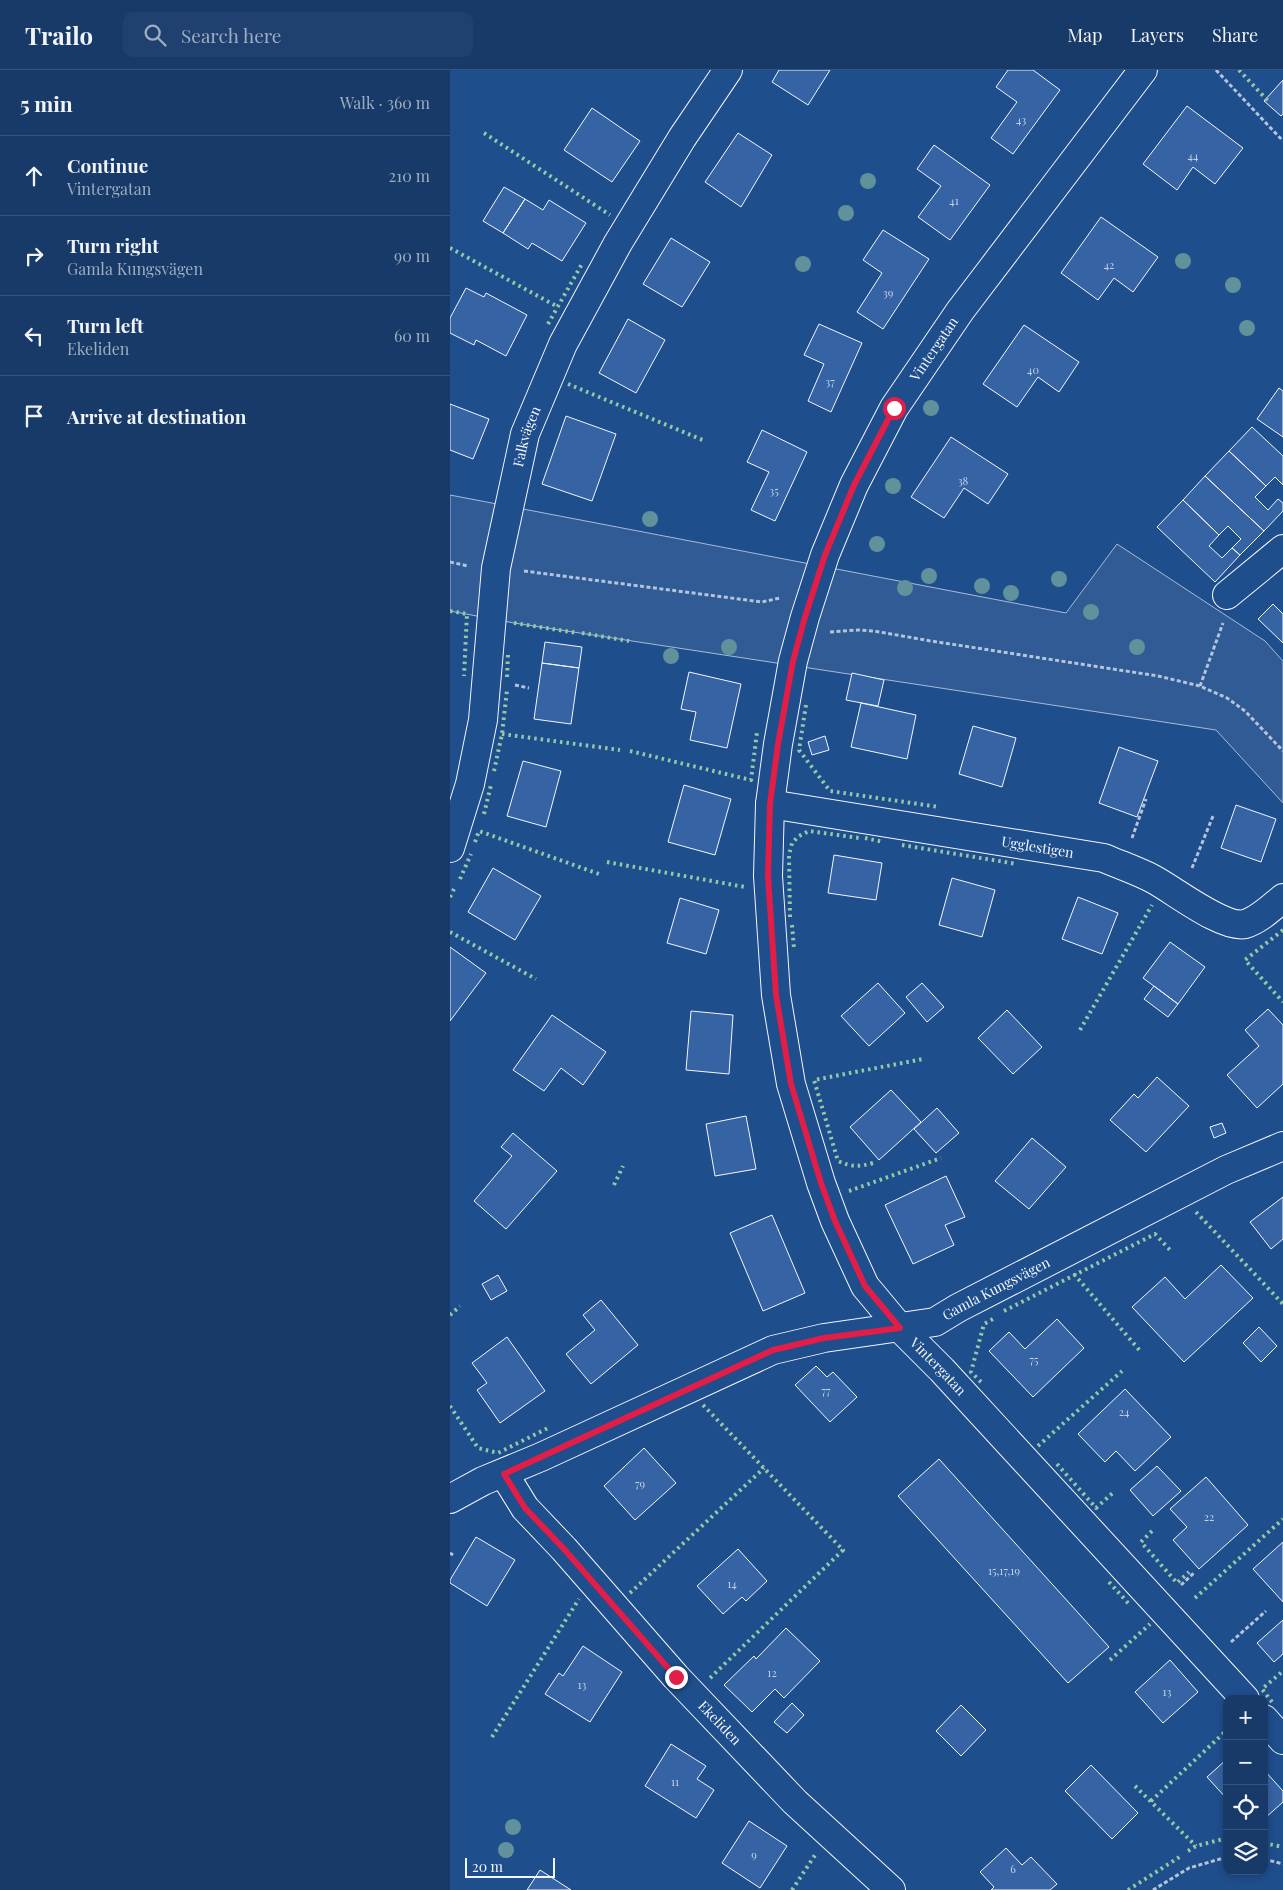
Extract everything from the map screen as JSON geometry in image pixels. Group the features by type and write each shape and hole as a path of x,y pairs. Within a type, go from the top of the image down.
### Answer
{"street":[{"name":"Falkvägen","path":"450,848 470,784 483,720 496,568 526,434 562,344 618,244 682,138 728,70"},
{"name":"Vintergatan","path":"1143,70 960,311 894,408 854,485 825,555 793,661 778,744 770,804 768,876 776,995 791,1084 818,1174 835,1221 865,1286 900,1328 949,1377 1241,1695"},
{"path":"1227,595 1283,549"},
{"name":"Ugglestigen","path":"770,804 1104,858 1152,879 1181,895 1203,911 1232,923 1244,924 1257,918 1283,898"},
{"name":"Gamla Kungsvägen","path":"450,1499 483,1481 504,1474 773,1350 824,1338 935,1322 958,1308 1226,1170 1283,1146"},
{"name":"Ekeliden","path":"504,1474 525,1508 564,1549 676,1677 795,1802 891,1890"},
{"path":"1268,1723 1283,1740"}],"path":[{"path":"1216,70 1283,141"},
{"path":"450,562 477,568"},
{"path":"521,570 762,602 786,597"},
{"path":"1200,686 1225,618 1227,595"},
{"path":"826,632 874,631 931,642 1158,676 1200,686 1226,698 1245,711 1283,751"},
{"path":"1131,842 1146,799"},
{"path":"1191,870 1212,816"},
{"path":"1176,1590 1195,1572"},
{"path":"1229,1644 1266,1611"},
{"path":"1153,1890 1189,1868 1223,1858"},
{"path":"1268,1860 1283,1864"}],"shaded area":[{"path":"450,495 1066,613 1117,544 1265,641 1283,661 1283,803 1216,730 514,623 450,611"}],"building":[{"path":"779,70 830,70 808,105 772,82"},
{"path":"1008,70 1033,70 1060,90 1013,154 991,138 1017,102 996,87"},
{"path":"1283,80 1283,114 1281,116 1264,101"},
{"path":"1187,106 1243,148 1215,184 1193,167 1177,190 1143,164"},
{"path":"592,108 640,141 612,182 564,150"},
{"path":"738,133 772,155 741,207 705,182"},
{"path":"934,145 990,185 950,240 918,217 941,186 917,169"},
{"path":"504,187 525,199 503,233 483,221"},
{"path":"525,199 543,210 549,200 586,223 562,261 532,243 528,249 503,233"},
{"path":"1101,217 1158,257 1133,292 1114,278 1098,300 1061,273"},
{"path":"883,230 929,259 883,329 857,312 882,273 863,260"},
{"path":"671,238 710,262 682,307 643,284"},
{"path":"466,288 484,297 486,293 527,315 506,356 476,340 474,345 450,333 450,318"},
{"path":"628,319 665,340 636,393 599,373"},
{"path":"819,324 862,343 831,412 808,401 824,364 804,355"},
{"path":"1024,325 1079,362 1059,392 1038,377 1017,407 983,384"},
{"path":"1279,388 1283,391 1283,437 1257,419"},
{"path":"450,404 489,419 473,459 450,450"},
{"path":"566,416 616,434 592,501 542,484"},
{"path":"1252,427 1283,456 1283,485 1275,477 1266,486 1229,451"},
{"path":"762,430 807,452 775,521 751,510 769,472 747,462"},
{"path":"951,437 1008,474 988,504 964,488 944,518 911,497"},
{"path":"1229,451 1266,486 1255,497 1268,510 1278,499 1283,503 1283,511 1264,531 1205,476"},
{"path":"1205,476 1264,531 1240,555 1232,548 1241,539 1228,526 1219,535 1183,500"},
{"path":"1183,500 1219,535 1209,546 1222,558 1232,548 1240,555 1215,582 1157,527"},
{"path":"1273,604 1283,614 1283,643 1258,619"},
{"path":"545,642 582,647 579,668 542,663"},
{"path":"542,663 579,668 571,724 534,719"},
{"path":"689,672 741,684 727,748 690,740 696,712 681,709"},
{"path":"852,673 884,680 878,706 846,700"},
{"path":"861,703 916,715 907,759 851,747"},
{"path":"973,726 1016,738 1002,787 959,774"},
{"path":"825,736 829,750 812,755 808,742"},
{"path":"1119,747 1158,761 1137,817 1099,803"},
{"path":"523,761 561,771 546,827 507,816"},
{"path":"684,785 731,799 715,855 668,842"},
{"path":"1236,805 1276,819 1261,862 1221,848"},
{"path":"834,855 882,863 876,900 828,893"},
{"path":"493,868 541,896 515,940 468,912"},
{"path":"952,878 995,890 982,937 939,925"},
{"path":"1078,897 1118,913 1102,954 1062,939"},
{"path":"680,898 719,910 706,954 667,943"},
{"path":"1170,942 1205,967 1178,1004 1143,978"},
{"path":"450,947 486,973 450,1021"},
{"path":"878,983 905,1013 869,1046 841,1016"},
{"path":"922,983 944,1007 927,1022 906,997"},
{"path":"1154,986 1178,1004 1168,1017 1144,999"},
{"path":"1268,1009 1283,1025 1283,1084 1257,1108 1227,1075 1259,1046 1245,1030"},
{"path":"1007,1010 1042,1047 1013,1074 978,1038"},
{"path":"691,1011 733,1015 729,1074 686,1070"},
{"path":"552,1015 606,1052 583,1085 561,1068 544,1091 513,1070"},
{"path":"1157,1077 1189,1106 1146,1152 1110,1120 1134,1094 1138,1098"},
{"path":"891,1090 921,1122 879,1160 850,1127"},
{"path":"937,1108 959,1133 936,1153 914,1129"},
{"path":"746,1116 756,1169 715,1176 706,1124"},
{"path":"1222,1123 1226,1133 1214,1138 1210,1127"},
{"path":"513,1133 557,1171 506,1229 474,1201 512,1156 501,1147"},
{"path":"1032,1138 1066,1167 1029,1209 995,1181"},
{"path":"946,1176 965,1217 945,1225 954,1245 913,1264 885,1205"},
{"path":"1283,1197 1283,1239 1271,1249 1250,1222"},
{"path":"772,1215 805,1293 763,1311 730,1233"},
{"path":"1221,1265 1253,1298 1184,1362 1132,1307 1165,1277 1185,1299"},
{"path":"498,1275 507,1291 491,1300 482,1284"},
{"path":"601,1300 638,1345 591,1384 566,1354 595,1330 583,1315"},
{"path":"1057,1319 1084,1348 1033,1397 989,1351 1009,1332 1025,1349"},
{"path":"1259,1327 1277,1346 1261,1362 1243,1343"},
{"path":"507,1337 545,1391 500,1423 477,1390 487,1383 472,1363"},
{"path":"816,1366 827,1377 833,1372 857,1397 830,1422 795,1385"},
{"path":"1125,1389 1171,1437 1135,1471 1116,1451 1105,1462 1078,1434"},
{"path":"644,1448 676,1483 635,1520 604,1486"},
{"path":"939,1459 1109,1647 1068,1683 898,1496"},
{"path":"1157,1466 1181,1491 1153,1516 1130,1490"},
{"path":"1206,1477 1248,1525 1199,1569 1173,1540 1187,1527 1170,1509"},
{"path":"476,1537 515,1560 487,1606 450,1583"},
{"path":"1283,1542 1283,1602 1253,1569"},
{"path":"738,1549 767,1581 746,1601 742,1597 723,1614 697,1586"},
{"path":"1283,1620 1283,1654 1274,1662 1257,1643"},
{"path":"786,1628 820,1661 784,1698 775,1689 752,1712 724,1685 754,1656 756,1659"},
{"path":"583,1646 622,1672 590,1722 545,1694 559,1673 563,1676"},
{"path":"1170,1660 1198,1692 1163,1723 1135,1692"},
{"path":"792,1703 804,1715 787,1733 774,1722"},
{"path":"961,1705 986,1730 961,1756 936,1731"},
{"path":"671,1744 706,1766 697,1779 714,1790 696,1818 645,1786"},
{"path":"1223,1763 1223,1795 1207,1777"},
{"path":"1091,1765 1138,1813 1112,1839 1065,1791"},
{"path":"1268,1774 1283,1791 1283,1802 1268,1815"},
{"path":"749,1821 787,1846 760,1888 722,1863"},
{"path":"1006,1848 1022,1865 1031,1857 1057,1884 1050,1890 991,1890 994,1887 980,1872"},
{"path":"540,1870 571,1890 527,1890"}],"hedge":[{"path":"1239,70 1268,101"},
{"path":"484,133 610,215"},
{"path":"450,248 558,307"},
{"path":"548,324 583,262"},
{"path":"568,384 705,441"},
{"path":"450,611 467,614 464,676"},
{"path":"514,623 578,633"},
{"path":"582,633 629,641"},
{"path":"507,677 508,655"},
{"path":"494,771 502,734 507,690"},
{"path":"806,705 799,750 830,791 939,807"},
{"path":"630,751 751,780 757,732"},
{"path":"502,734 620,750"},
{"path":"484,814 491,785"},
{"path":"475,842 479,831 599,874"},
{"path":"790,917 789,855 792,843 799,836 809,831 859,838"},
{"path":"865,838 884,842"},
{"path":"902,845 1017,864"},
{"path":"460,879 471,854"},
{"path":"607,862 745,887"},
{"path":"450,897 454,889"},
{"path":"1080,1030 1152,905"},
{"path":"792,925 794,948"},
{"path":"1283,930 1245,960 1283,1002"},
{"path":"450,932 536,979"},
{"path":"873,1163 855,1166 838,1161 814,1080 923,1059"},
{"path":"849,1191 941,1158"},
{"path":"614,1185 623,1166"},
{"path":"1196,1212 1283,1304"},
{"path":"1004,1311 1155,1234 1171,1251"},
{"path":"1074,1274 1141,1352"},
{"path":"450,1315 460,1306"},
{"path":"981,1382 971,1372 984,1324 993,1319"},
{"path":"1038,1446 1122,1371"},
{"path":"703,1405 843,1550 708,1680"},
{"path":"450,1406 478,1448 498,1453 548,1428"},
{"path":"1057,1464 1096,1508 1115,1491"},
{"path":"630,1593 764,1468"},
{"path":"1195,1598 1283,1519"},
{"path":"1152,1531 1141,1542 1177,1583 1189,1572"},
{"path":"1109,1582 1129,1604"},
{"path":"492,1737 579,1599"},
{"path":"1110,1660 1150,1624"},
{"path":"1272,1702 1262,1689 1283,1671"},
{"path":"1151,1801 1223,1734"},
{"path":"1135,1786 1196,1846"},
{"path":"1188,1851 1196,1846 1223,1839"},
{"path":"1268,1844 1283,1847"},
{"path":"792,1890 817,1852"},
{"path":"1128,1890 1181,1856"}],"route":[{"path":"676,1677 564,1549 525,1508 504,1474 773,1350 824,1338 900,1328 865,1286 835,1221 821,1183 791,1084 776,995 768,876 770,804 778,744 793,661 811,596 825,555 854,485 894,408"}]}
